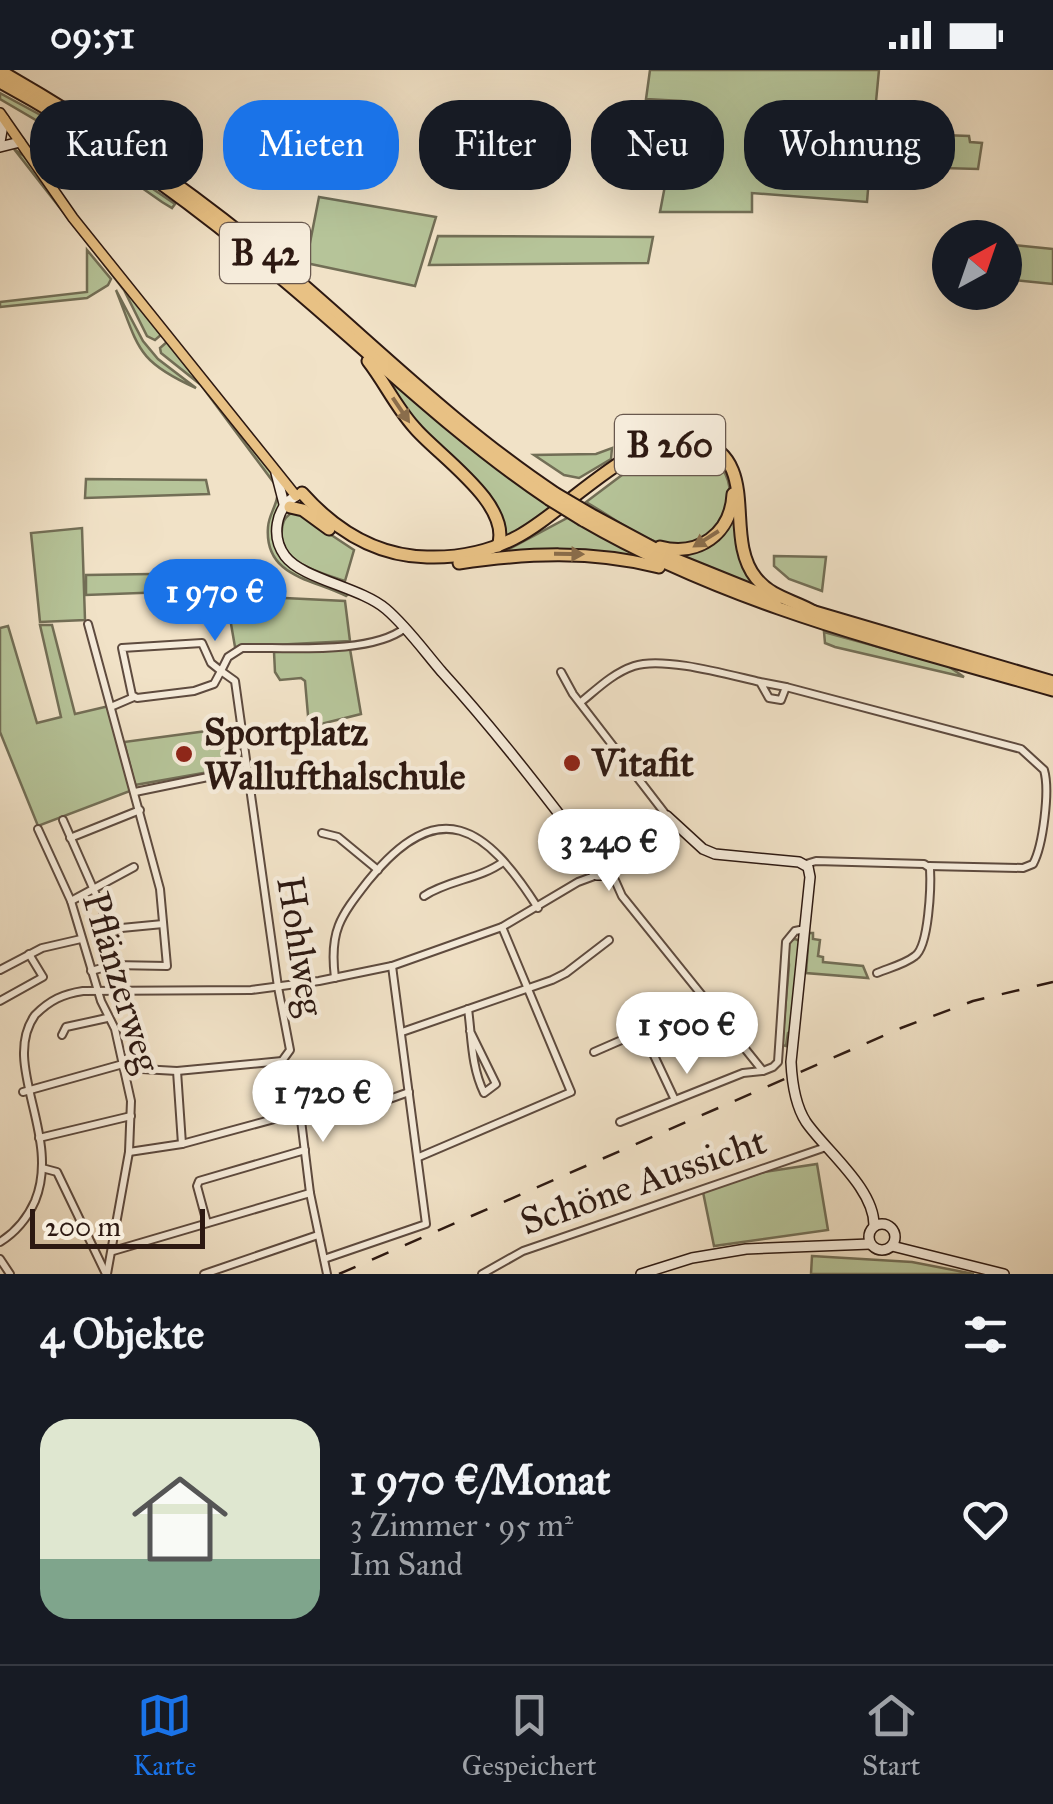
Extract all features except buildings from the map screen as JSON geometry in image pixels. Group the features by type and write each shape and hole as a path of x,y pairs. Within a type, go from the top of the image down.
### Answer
{"highway":[{"name":"B 42","path":"0,71 116,142 198,200 287,272 471,433 553,496"},
{"name":"B 42","path":"0,82 71,122 167,187 282,278 448,425 586,517 696,578 1053,690"},
{"path":"343,332 412,426 478,488 500,531 498,546"},
{"name":"B 260","path":"292,503 385,551 444,558 498,546 539,524 643,448 668,439 688,438 714,448 735,474 740,494 740,539 752,572 772,593 813,617"},
{"name":"B 260","path":"292,503 355,546 393,560 431,565 472,561 530,537 658,449 675,444 694,446 723,466 732,488 732,504 724,525 710,540 692,548 670,549 627,535"},
{"name":"B 42","path":"586,517 813,617"},
{"path":"472,561 533,554 589,554 630,560 696,578"},
{"name":"B 42","path":"833,623 1053,682"}],"main road":[{"name":"B 260","path":"2,116 73,218 251,438 292,503"},
{"name":"B 260","path":"251,438 292,503"}],"street":[{"path":"2,116 0,144 20,142"},
{"path":"292,503 278,539 290,561 367,596 405,628 490,726 763,1070"},
{"path":"88,624 160,889 167,966 112,965 91,970"},
{"path":"113,706 134,697 194,691 214,684 228,657 242,648 353,645 388,638 405,628"},
{"path":"134,697 121,653 124,647 202,643 210,663 221,671"},
{"path":"561,672 581,702 667,816 702,849 714,854 803,863 1023,868 1038,855 1046,793 1044,770 1030,754 1014,747 786,687 651,662 615,675 581,702"},
{"name":"Hohlweg","path":"221,671 234,679 290,1050 282,1061 300,1112 310,1193 326,1266"},
{"path":"760,682 776,702 783,697 786,687"},
{"path":"135,792 248,769"},
{"path":"70,838 140,810"},
{"path":"0,1242 28,1214 42,1168 39,1138 16,1056 22,1033 31,1019 64,994 211,993 278,987 392,966 502,927 538,908 667,816"},
{"path":"63,820 110,930 112,965"},
{"name":"Pflänzerweg","path":"38,829 71,900 124,1066 131,1116 129,1152 106,1274"},
{"path":"335,978 332,956 342,915 410,838 442,829 477,838 503,862 538,908"},
{"path":"322,833 338,836 378,870"},
{"path":"424,896 503,862"},
{"path":"803,863 810,878 791,1072 802,1114 867,1191 880,1250 893,1242"},
{"path":"877,973 910,960 923,946 929,866"},
{"path":"71,900 134,868"},
{"path":"110,930 163,924"},
{"path":"420,1157 572,1092 502,927"},
{"path":"620,1122 742,1073 776,1065 786,942 795,931 805,929"},
{"path":"0,970 30,954 82,939"},
{"path":"402,1032 566,973 610,940"},
{"path":"0,1002 43,977 30,954"},
{"path":"326,1266 426,1224 392,966"},
{"path":"468,1009 470,1030 476,1075 484,1093 496,1082 470,1030"},
{"path":"62,1035 66,1027 107,1018"},
{"path":"594,1052 656,1024"},
{"path":"642,1030 674,1098"},
{"path":"23,1092 124,1066 176,1071 282,1061"},
{"path":"176,1071 182,1144"},
{"path":"356,1111 409,1092"},
{"path":"129,1152 182,1144 300,1112"},
{"path":"39,1138 131,1116"},
{"name":"Schöne Aussicht","path":"482,1274 506,1258 826,1147"},
{"path":"207,1223 197,1186 201,1179 305,1150"},
{"path":"42,1168 58,1172 106,1274"},
{"path":"113,1252 310,1193"},
{"path":"641,1274 722,1252 846,1247 874,1232 893,1229 893,1242"},
{"path":"204,1274 318,1235"},
{"path":"893,1242 1004,1274"},
{"path":"0,1259 10,1274"}],"green space":[{"path":"650,70 879,70 876,100 744,100 744,190 868,190 867,202 752,193 752,212 660,212 664,190 724,190 724,100 646,99"},
{"path":"0,93 30,109 30,117 0,99"},
{"path":"955,135 969,136 970,142 982,143 978,169 955,168"},
{"path":"14,149 24,156 30,170"},
{"path":"46,190 50,190 162,334 155,340 147,336 124,290"},
{"path":"145,190 154,190 175,204 172,208"},
{"path":"319,197 436,217 415,286 306,263"},
{"path":"438,236 653,237 648,263 429,265"},
{"path":"1022,246 1053,249 1053,284 1022,281"},
{"path":"87,250 111,279 108,285 87,298 0,307 0,302 87,292"},
{"path":"116,290 143,341 158,359 196,388 161,369 142,351"},
{"path":"168,341 248,437 275,476 282,498 274,529 283,557 305,574 352,591 346,596 293,574 274,556 268,527 277,487 201,385 161,353 160,348"},
{"path":"376,365 557,510 503,541 500,524 427,438"},
{"path":"680,446 706,454 722,469 729,487 728,507 719,525 704,539 684,546 660,543 586,502 646,457"},
{"path":"612,448 611,459 579,478 564,475 534,455 596,454"},
{"path":"86,479 206,480 209,494 85,498"},
{"path":"295,511 354,550 345,581 303,565 286,550 283,526"},
{"path":"734,512 738,538 771,593 715,573 670,551 691,551"},
{"path":"571,516 649,559 496,556"},
{"path":"82,528 85,620 40,622 31,533"},
{"path":"774,556 826,557 822,591 789,579 774,566"},
{"path":"219,573 221,590 86,595 86,575"},
{"path":"226,595 345,601 350,641 235,647"},
{"path":"40,625 52,625 75,714 109,706 130,791 38,826 0,732 0,628 8,626 37,723 61,717"},
{"path":"824,632 948,666 964,677 835,647 825,643"},
{"path":"350,649 361,714 309,727 305,681 280,680 275,672 274,652"},
{"name":"Sportplatz Wallufthalschule","path":"237,727 243,766 135,785 124,742"},
{"path":"809,933 820,940 818,956 823,957 823,962 863,966 868,978 806,973"},
{"path":"800,941 786,1046 782,1045 789,965 787,943"},
{"path":"817,1164 828,1230 714,1246 703,1192 764,1172"},
{"path":"812,1256 912,1262 974,1274 811,1274"}],"railway":[{"path":"339,1274 901,1028 973,1001 1053,982"}],"place":[{"name":"Sportplatz Wallufthalschule","path":"184,754"},
{"name":"Vitafit","path":"572,763"}]}
